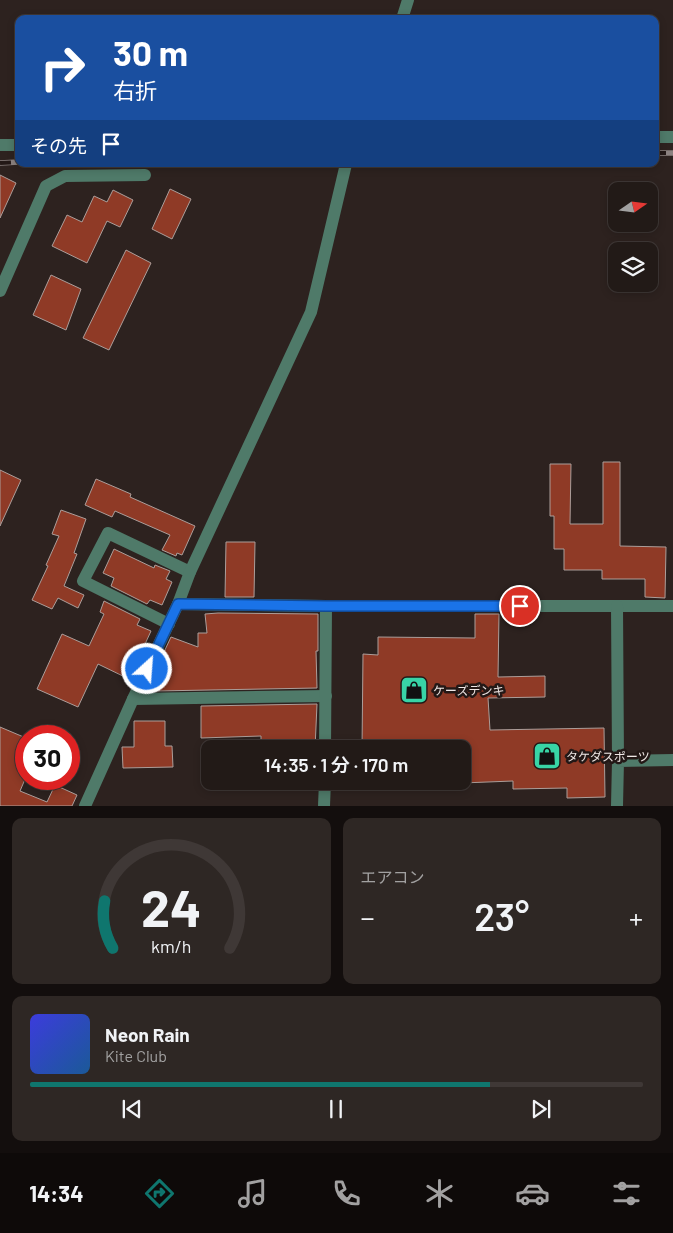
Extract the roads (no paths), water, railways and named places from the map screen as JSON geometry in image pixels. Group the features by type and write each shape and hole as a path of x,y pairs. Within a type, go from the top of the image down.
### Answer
{"street":[{"path":"403,15 408,0"},
{"path":"659,137 673,137"},
{"path":"0,145 15,145"},
{"path":"84,806 169,624 190,572 312,312 345,167"},
{"path":"0,291 4,270 46,186 65,176 145,176"},
{"path":"169,624 84,581 108,533 190,572"},
{"path":"178,604 673,606"},
{"path":"325,740 326,606"},
{"path":"617,606 617,806"},
{"path":"133,699 326,696"},
{"path":"618,761 673,760"},
{"path":"324,806 325,790"}],"railway":[{"path":"659,153 673,153"},
{"path":"0,163 15,162"}],"place":[{"name":"ケーズデンキ","path":"414,690"},
{"name":"タケダスポーツ","path":"547,756"}]}
